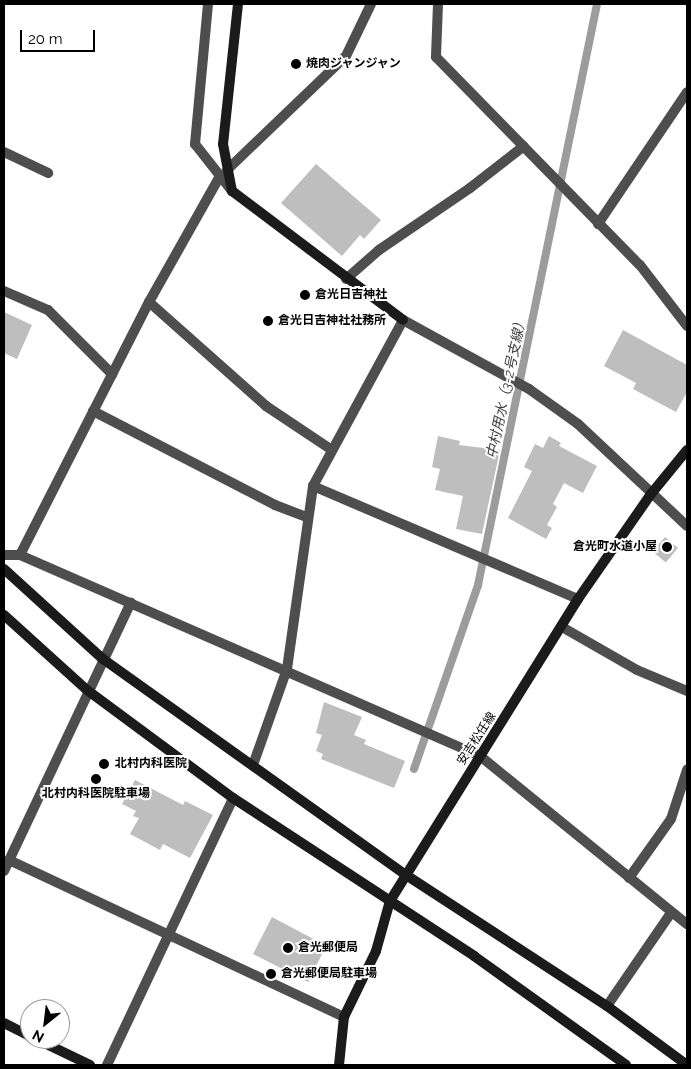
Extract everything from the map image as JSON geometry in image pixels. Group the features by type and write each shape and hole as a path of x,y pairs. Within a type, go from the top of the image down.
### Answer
{"street":[{"path":"208,4 195,144 219,178 346,279 403,320 529,389 578,424 687,526"},
{"path":"232,190 223,144 238,4"},
{"path":"227,170 346,56 371,4"},
{"path":"438,4 436,56 640,265 687,326"},
{"path":"598,224 687,92"},
{"path":"346,279 379,250 470,188 524,146"},
{"path":"4,152 48,173"},
{"path":"20,555 149,302 219,178"},
{"path":"4,291 48,310 112,374"},
{"path":"149,302 266,406 332,450"},
{"path":"253,766 287,670 313,486 403,320"},
{"path":"94,411 275,505 308,517"},
{"name":"安吉松任線","path":"339,1065 344,1017 376,951 390,901 578,599 651,494 687,450"},
{"path":"313,486 578,599"},
{"path":"4,555 20,555 287,670 480,756 671,913 687,924"},
{"path":"4,568 103,659 406,875 607,1006 687,1064"},
{"path":"4,871 87,690 130,602"},
{"path":"4,615 87,690 233,798 474,956 626,1065"},
{"path":"562,627 637,670 687,691"},
{"path":"629,878 671,819 687,770"},
{"path":"107,1065 233,798"},
{"path":"9,860 344,1017"},
{"path":"607,1006 671,913"},
{"path":"4,1023 20,1031"},
{"path":"57,1049 90,1065"}],"building":[{"path":"316,164 381,220 364,239 360,235 342,256 281,203"},
{"path":"4,312 32,325 17,359 4,353"},
{"path":"623,330 687,365 687,392 676,412 633,389 636,383 604,366"},
{"path":"438,436 460,441 459,445 500,450 482,534 456,529 463,496 435,490 440,469 432,467"},
{"path":"549,436 561,443 559,446 597,466 583,493 564,483 553,504 557,507 547,525 552,528 546,539 508,518 532,471 524,467 535,444 543,448"},
{"name":"倉光町水道小屋","path":"665,537 678,548 666,562 653,552"},
{"path":"324,702 362,717 354,735 366,740 364,744 405,761 394,788 321,759 323,754 316,751 322,735 316,733"},
{"name":"北村内科医院","path":"135,780 183,805 185,801 213,815 190,858 163,844 160,850 130,834 139,818 133,816 136,811 122,804"},
{"name":"倉光郵便局","path":"272,917 321,943 317,952 322,954 308,982 253,954"}],"waterway":[{"name":"中村用水（3-2号支線）","path":"414,769 478,585 597,4"}],"place":[{"name":"焼肉ジャンジャン","path":"296,64"},
{"name":"倉光日吉神社","path":"305,295"},
{"name":"倉光日吉神社社務所","path":"268,321"},
{"name":"倉光町水道小屋","path":"667,547"},
{"name":"北村内科医院","path":"104,764"},
{"name":"北村内科医院駐車場","path":"96,779"},
{"name":"倉光郵便局","path":"288,948"},
{"name":"倉光郵便局駐車場","path":"271,974"}]}
